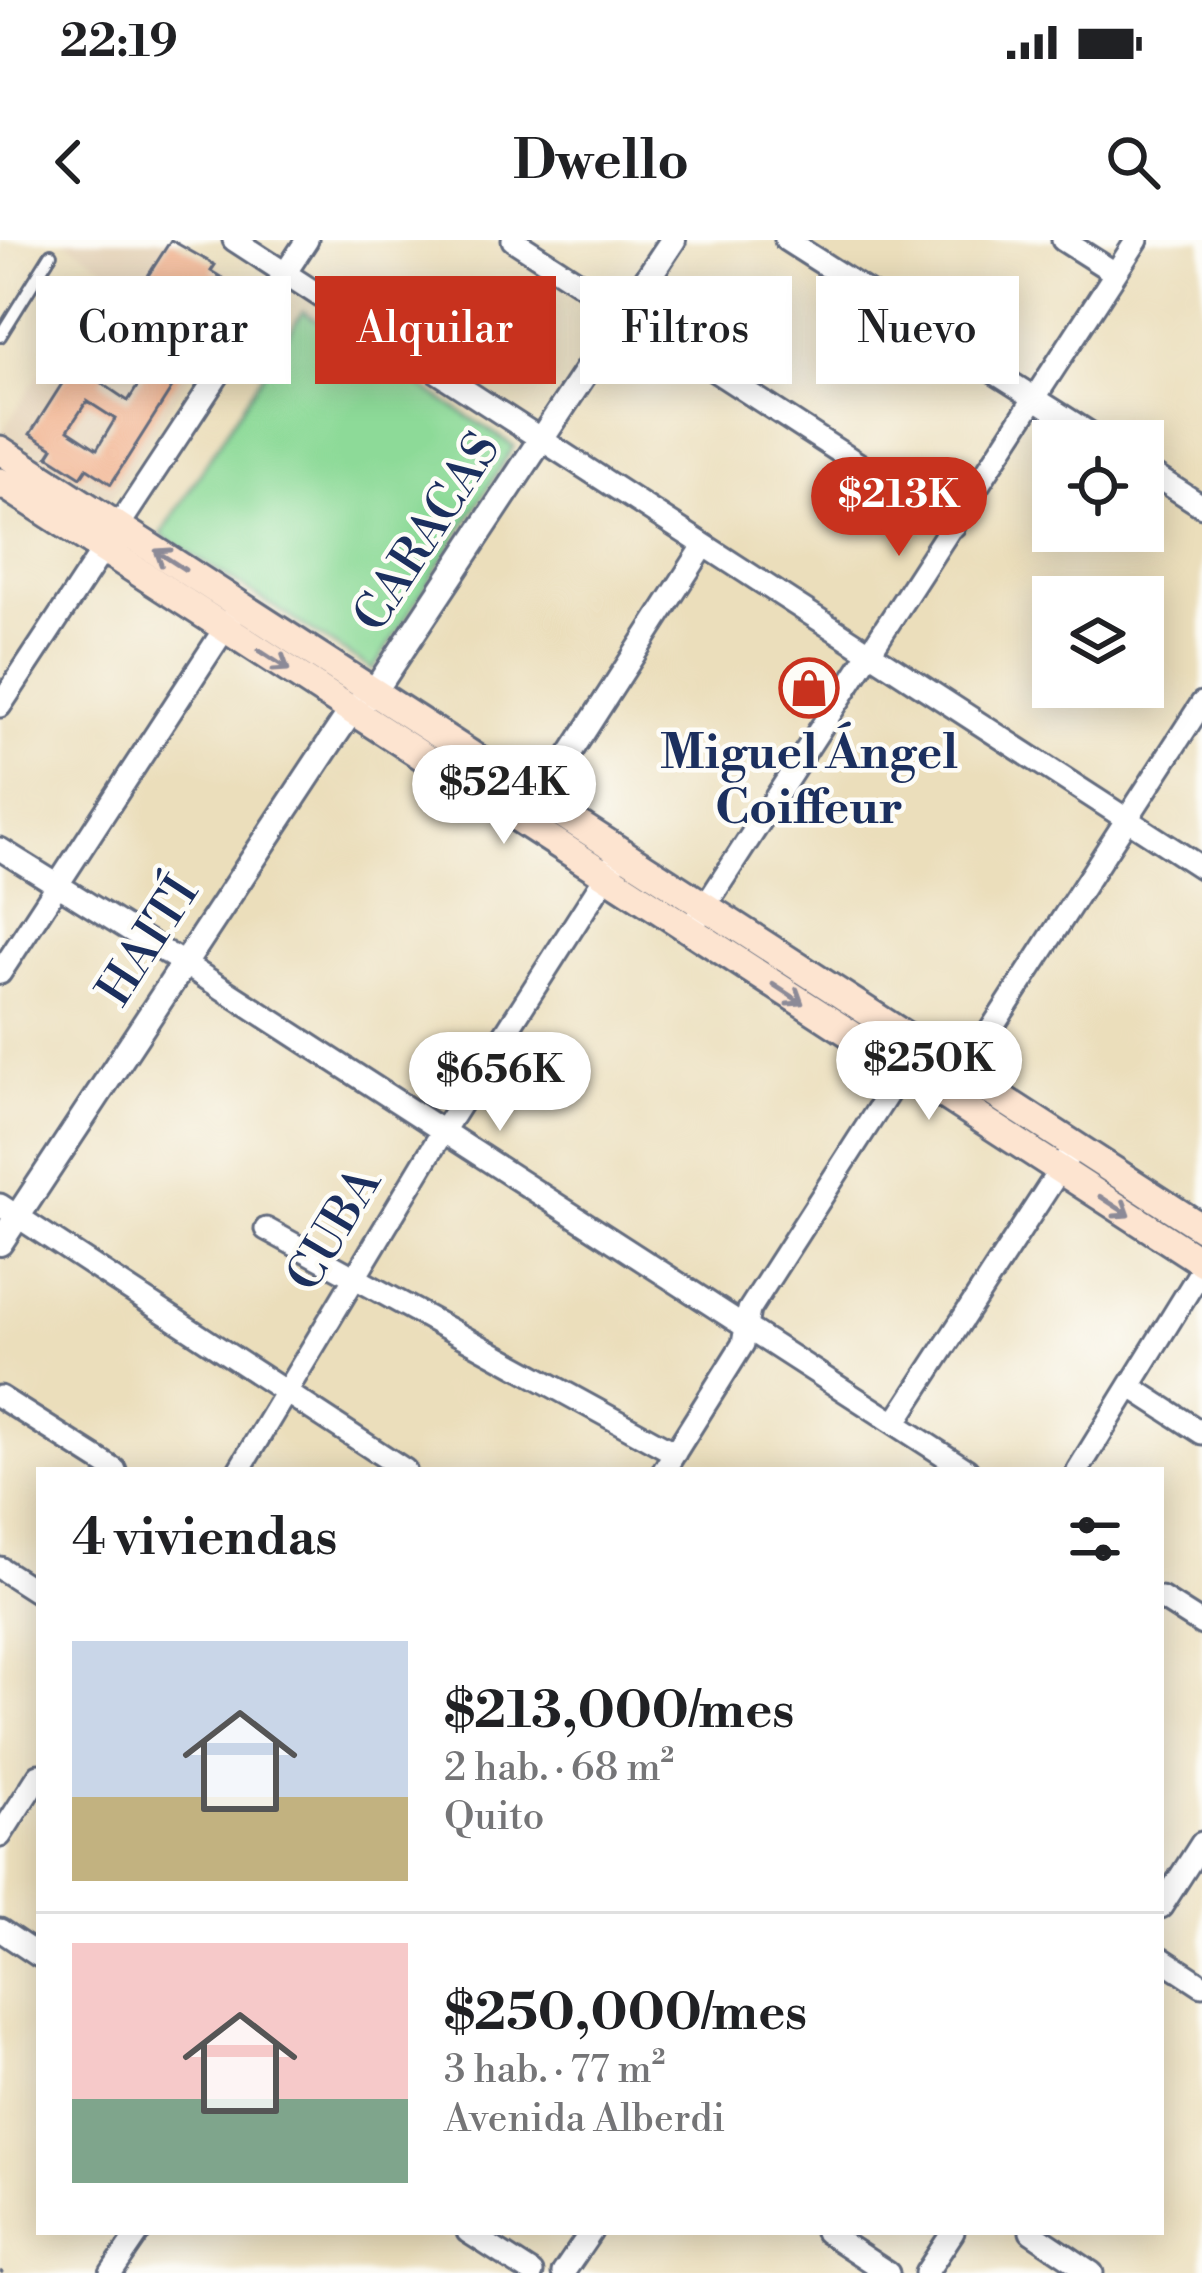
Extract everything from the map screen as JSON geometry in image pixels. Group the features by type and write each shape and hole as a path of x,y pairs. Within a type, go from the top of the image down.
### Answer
{"main road":[{"path":"0,450 113,539 232,616 374,692 533,812"},
{"path":"0,482 113,539"},
{"path":"232,616 352,710 533,812 1067,1158 1202,1266"},
{"path":"1067,1158 1202,1228"}],"street":[{"path":"234,240 1202,868"},
{"path":"0,706 307,240"},
{"path":"513,240 580,285"},
{"name":"CARACAS","path":"649,276 673,240"},
{"path":"786,240 1069,420"},
{"path":"1063,240 1115,273"},
{"path":"698,918 1137,240"},
{"name":"CARACAS","path":"374,692 580,378"},
{"path":"732,384 954,526"},
{"path":"1164,482 1202,506"},
{"path":"533,812 704,546"},
{"path":"0,973 232,616"},
{"name":"HAITÍ","path":"0,1244 9,1210 186,965 352,710 374,692"},
{"path":"955,1085 1202,703"},
{"path":"0,849 962,1467"},
{"name":"CUBA","path":"241,1467 443,1131 613,864"},
{"path":"266,1229 670,1462 743,1344 749,1310 911,1057"},
{"path":"895,1423 1067,1158"},
{"path":"9,1210 400,1467"},
{"path":"1080,1467 1202,1266"},
{"path":"1130,1387 1202,1433"},
{"path":"0,1397 110,1467"},
{"path":"3,1577 36,1592"},
{"path":"1165,1609 1202,1624"},
{"path":"0,1835 36,1780"},
{"path":"1164,1902 1202,1843"},
{"path":"0,1930 36,1954"},
{"path":"1164,1960 1202,1985"},
{"path":"111,2273 137,2235"},
{"path":"473,2235 532,2273"},
{"path":"563,2273 589,2235"},
{"path":"831,2235 888,2273"},
{"path":"926,2273 951,2235"},
{"path":"1035,2235 1092,2273"}],"lane":[{"path":"0,336 51,254"}],"shaded area":[{"path":"64,240 177,240 233,276 101,276 106,268"},
{"path":"36,378 36,384 184,384 110,501 2,432"}],"green space":[{"path":"303,311 315,319 315,384 417,384 514,446 373,670 161,535 257,384 291,384 291,330"}],"building":[{"path":"171,240 215,265 211,271 219,276 148,276"},
{"path":"62,384 103,384 128,401 139,384 174,384 111,484 87,468 81,477 48,456 53,448 30,434","holes":["87,401 115,419 97,449 68,430"]}],"place":[{"name":"Miguel Ángel Coiffeur","path":"809,688"}]}
